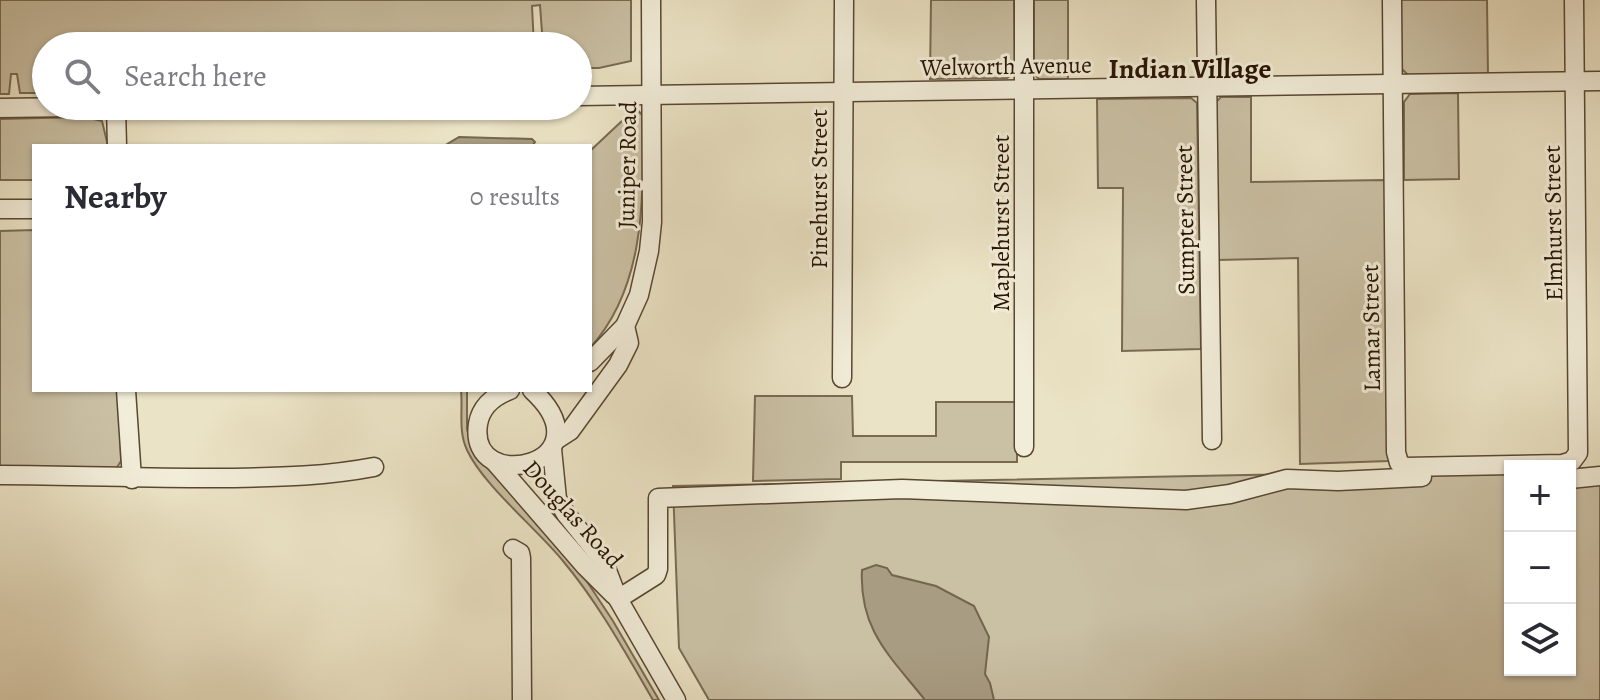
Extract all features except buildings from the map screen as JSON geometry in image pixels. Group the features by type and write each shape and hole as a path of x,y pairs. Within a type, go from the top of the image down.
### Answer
{"street":[{"name":"Juniper Road","path":"592,360 625,326 639,295 649,251 652,222 651,0"},
{"name":"Pinehurst Street","path":"842,378 844,0"},
{"name":"Maplehurst Street","path":"1024,0 1024,447"},
{"name":"Sumpter Street","path":"1206,0 1212,440"},
{"name":"Lamar Street","path":"1392,0 1396,452 1399,463 1405,467 1562,464 1572,461 1579,445"},
{"name":"Elmhurst Street","path":"1574,0 1579,445"},
{"name":"Welworth Avenue","path":"592,96 1600,81"},
{"path":"0,108 32,108"},
{"path":"116,120 117,144"},
{"path":"0,209 32,209"},
{"name":"Juniper Road","path":"493,460 506,466 535,461 570,431 618,365 629,343 625,326"},
{"path":"126,392 132,479"},
{"path":"476,392 479,419"},
{"path":"479,419 492,399 506,392"},
{"name":"Douglas Road","path":"534,392 546,403 553,416 557,499 603,560 618,599 676,700"},
{"name":"Douglas Road","path":"479,419 480,442 493,460 618,599"},
{"path":"0,475 132,479 288,478 374,467"},
{"path":"618,599 656,575 658,498 902,489 1186,500 1230,494 1287,479 1338,481 1504,475"},
{"path":"1576,478 1600,476"},
{"path":"513,549 520,553 521,558 522,700"}],"shaded area":[{"path":"0,0 631,0 631,61 599,68 592,68 592,32 542,32 540,5 532,6 533,32 32,32 32,93 20,93 17,74 11,74 9,94 0,94"},
{"path":"931,0 1014,0 1015,73 1007,78 930,79"},
{"path":"1034,0 1068,0 1068,79 1039,79 1034,74"},
{"path":"1401,0 1487,0 1488,75 1408,75 1401,68"},
{"path":"1458,93 1459,179 1404,180 1404,102 1410,94"},
{"path":"1221,97 1251,97 1251,182 1385,180 1389,461 1300,464 1298,258 1218,260 1215,103"},
{"path":"1191,98 1197,103 1201,349 1122,351 1123,188 1098,188 1097,99"},
{"path":"634,106 643,116 643,177 638,238 622,296 609,323 592,345 592,149"},
{"path":"0,119 98,120 102,121 108,144 32,144 32,180 0,180"},
{"path":"459,137 532,139 535,142 534,144 447,144"},
{"path":"32,230 32,392 119,392 121,461 116,469 0,467 0,231"},
{"path":"461,392 467,392 467,429 473,451 582,574 659,700 653,700 576,577 475,464 467,450 461,421"},
{"path":"755,396 852,396 853,436 936,436 936,402 1017,402 1017,462 841,462 841,479 753,481"},
{"path":"1600,468 1600,700 709,700 679,648 673,486 1504,470 1504,676 1576,676 1576,469"},
{"path":"876,565 887,568 892,575 936,586 974,606 989,637 985,674 994,700 925,700 889,655 871,626 862,591 862,570"}],"district":[{"name":"Indian Village","path":"1190,68"}]}
